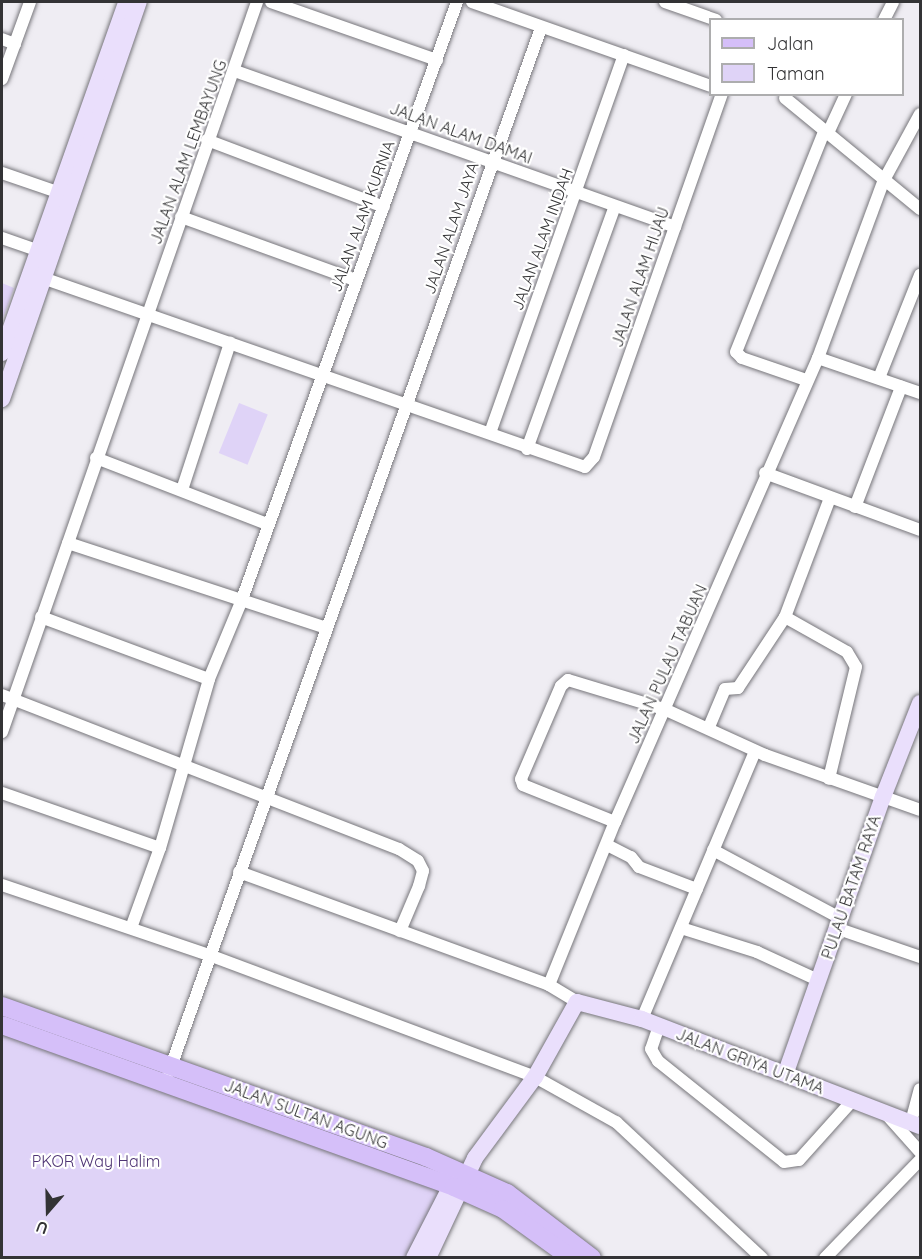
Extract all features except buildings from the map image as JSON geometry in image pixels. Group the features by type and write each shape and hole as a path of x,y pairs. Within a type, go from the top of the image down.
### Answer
{"main road":[{"name":"JALAN SULTAN AGUNG","path":"2,1006 171,1064 460,1181 571,1257"},
{"name":"JALAN SULTAN AGUNG","path":"2,1025 165,1083 460,1181 507,1193 592,1257"}],"street":[{"path":"2,79 30,2"},
{"path":"2,399 37,276 126,2"},
{"path":"65,195 139,2"},
{"name":"JALAN ALAM LEMBAYUNG","path":"2,732 15,700 41,617 207,140 235,71 257,2"},
{"path":"271,2 437,60"},
{"name":"JALAN ALAM KURNIA","path":"131,928 160,848 209,679 241,602 267,524 324,375 355,280 384,207 457,2"},
{"path":"472,2 709,85"},
{"path":"665,2 680,4 712,18"},
{"path":"885,18 894,2"},
{"name":"JALAN ALAM JAYA","path":"165,1083 208,955 407,407 491,163 541,27"},
{"path":"2,39 15,44"},
{"name":"JALAN ALAM INDAH","path":"490,433 624,55"},
{"name":"JALAN ALAM DAMAI","path":"235,71 411,132 491,163 577,190 675,227"},
{"name":"JALAN ALAM HIJAU","path":"526,449 585,467 594,457 721,96"},
{"path":"806,380 742,358 736,352 826,132 845,96"},
{"path":"785,98 921,209"},
{"name":"JALAN PULAU TABUAN","path":"549,985 615,822 717,595 765,473 818,358 884,180 921,114"},
{"path":"207,140 384,207"},
{"path":"2,173 65,195"},
{"path":"37,276 324,375 407,407 490,433 526,449 615,206"},
{"path":"181,217 355,280"},
{"path":"2,238 45,253"},
{"path":"879,378 921,275"},
{"path":"2,353 37,276"},
{"path":"182,490 230,343"},
{"path":"818,358 921,393"},
{"path":"855,507 901,387"},
{"path":"96,458 267,524"},
{"path":"765,473 921,530"},
{"path":"709,727 725,689 738,688 785,617 830,498"},
{"path":"68,543 241,602 326,628"},
{"path":"41,617 209,679"},
{"path":"785,617 847,652 856,667 829,779"},
{"path":"615,822 523,785 521,778 561,686 568,680 664,709 709,727 755,751 921,810"},
{"path":"2,695 399,849 418,861 423,871 400,931"},
{"name":"PULAU BATAM RAYA","path":"786,1072 883,797 920,704"},
{"path":"642,1019 755,751"},
{"path":"2,793 160,848"},
{"path":"607,845 631,857 633,864 697,889"},
{"path":"713,850 838,923 921,957"},
{"path":"239,872 549,985 577,1002 535,1077 475,1158 414,1257"},
{"path":"2,885 208,955 535,1077 616,1122 762,1257"},
{"path":"681,928 757,952 818,980"},
{"name":"JALAN GRIYA UTAMA","path":"577,1002 642,1019 786,1072 852,1101 916,1124"},
{"path":"659,1026 651,1050 658,1061 784,1162 799,1160 852,1101"},
{"path":"916,1124 921,1089"},
{"path":"884,1112 921,1152"},
{"path":"825,1257 921,1160"},
{"path":"428,1257 460,1181"}],"green space":[{"path":"2,283 14,288 2,321"},
{"path":"239,403 268,415 248,465 219,453"},
{"name":"PKOR Way Halim","path":"2,1028 456,1187 418,1257 2,1258"}]}
